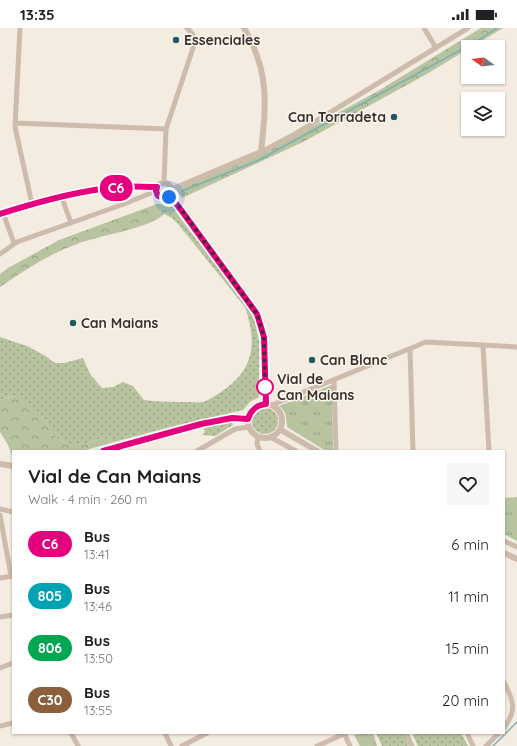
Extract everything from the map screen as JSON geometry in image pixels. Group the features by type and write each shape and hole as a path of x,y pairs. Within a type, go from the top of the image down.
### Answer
{"street":[{"path":"20,28 15,127 32,204"},
{"path":"164,183 166,129 194,45 193,35 187,28"},
{"path":"244,28 257,55 263,80 265,112 261,152"},
{"path":"424,28 436,48"},
{"path":"169,197 172,190 261,152 295,134 468,28"},
{"path":"15,123 166,129"},
{"path":"0,254 14,243 124,204 156,189 160,183 169,185 172,190"},
{"path":"14,243 2,217 32,204 100,189 121,187 156,189"},
{"path":"156,189 158,196 161,198 169,197 176,202 257,314 264,337 269,405"},
{"path":"62,198 71,223"},
{"path":"294,450 272,438 258,437 251,431 248,419 252,410 256,407 269,405 334,381 426,342 517,347"},
{"path":"483,346 489,450"},
{"path":"410,349 413,450"},
{"path":"334,381 336,450"},
{"path":"269,405 277,408 283,423 280,430 272,438"},
{"path":"107,450 201,424 232,418 248,419"},
{"path":"199,450 235,429 249,426"},
{"path":"280,430 315,450"},
{"path":"258,437 257,444 260,450"},
{"path":"0,464 12,466"},
{"path":"0,509 12,512"},
{"path":"0,515 12,576 0,578"},
{"path":"505,541 517,547"},
{"path":"505,553 517,559"},
{"path":"0,617 12,615"},
{"path":"0,668 12,663"},
{"path":"505,684 515,710 512,720 505,727"},
{"path":"0,726 12,723"},
{"path":"72,734 78,746"},
{"path":"165,734 171,746"},
{"path":"182,746 205,734"},
{"path":"317,746 344,734 350,746"},
{"path":"406,734 412,746"},
{"path":"467,734 473,746"},
{"path":"486,746 498,734"}],"green space":[{"path":"481,28 503,28 483,40 461,40"},
{"path":"461,40 461,53 425,75 303,142 182,198 176,190 260,155 378,91"},
{"path":"157,204 170,204 165,213 157,219 136,228 86,241 67,248 37,263 0,287 0,274 8,268 59,240"},
{"path":"170,204 247,304 255,322 259,341 259,397 250,402 243,410 114,442 103,438 83,445 67,445 55,436 39,414 14,396 0,400 0,337 27,346 55,363 64,363 83,358 90,374 102,388 113,387 123,382 133,386 144,400 150,401 204,401 221,392 232,383 247,365 252,343 249,320 245,307 178,224 172,218 164,214"},
{"path":"332,385 333,450 324,450 287,427 285,413 279,406"},
{"path":"14,396 24,399 39,414 55,436 67,445 83,445 103,438 114,442 86,450 12,450 12,455 0,432 0,400"},
{"path":"265,408 274,412 278,421 274,430 265,434 256,430 252,421 256,412"},
{"path":"231,420 233,425 215,436 202,435 205,432 203,427"},
{"path":"517,497 517,541 505,535 505,498"},
{"path":"373,734 377,746 360,746 354,735"},
{"path":"376,734 404,734 409,746 382,746"},
{"path":"412,734 462,734 468,746 418,746"}],"waterway":[{"path":"182,191 257,161 477,41 497,28"},
{"path":"493,746 517,722"}],"bus line":[{"name":"C6","path":"0,214 32,204 100,189 121,187 157,187 156,191 158,196 161,198 169,197 173,199 254,307 263,329 264,337 266,404 260,405 252,410 248,419 232,418 201,424 107,450"}],"place":[{"name":"Essenciales","path":"176,40"},
{"name":"Can Torradeta","path":"394,117"},
{"name":"Can Maians","path":"73,323"},
{"name":"Can Blanc","path":"312,360"},
{"name":"Vial de Can Maians","path":"265,387"}],"route":[{"path":"169,197 178,205 254,307 263,329 265,387"}]}
